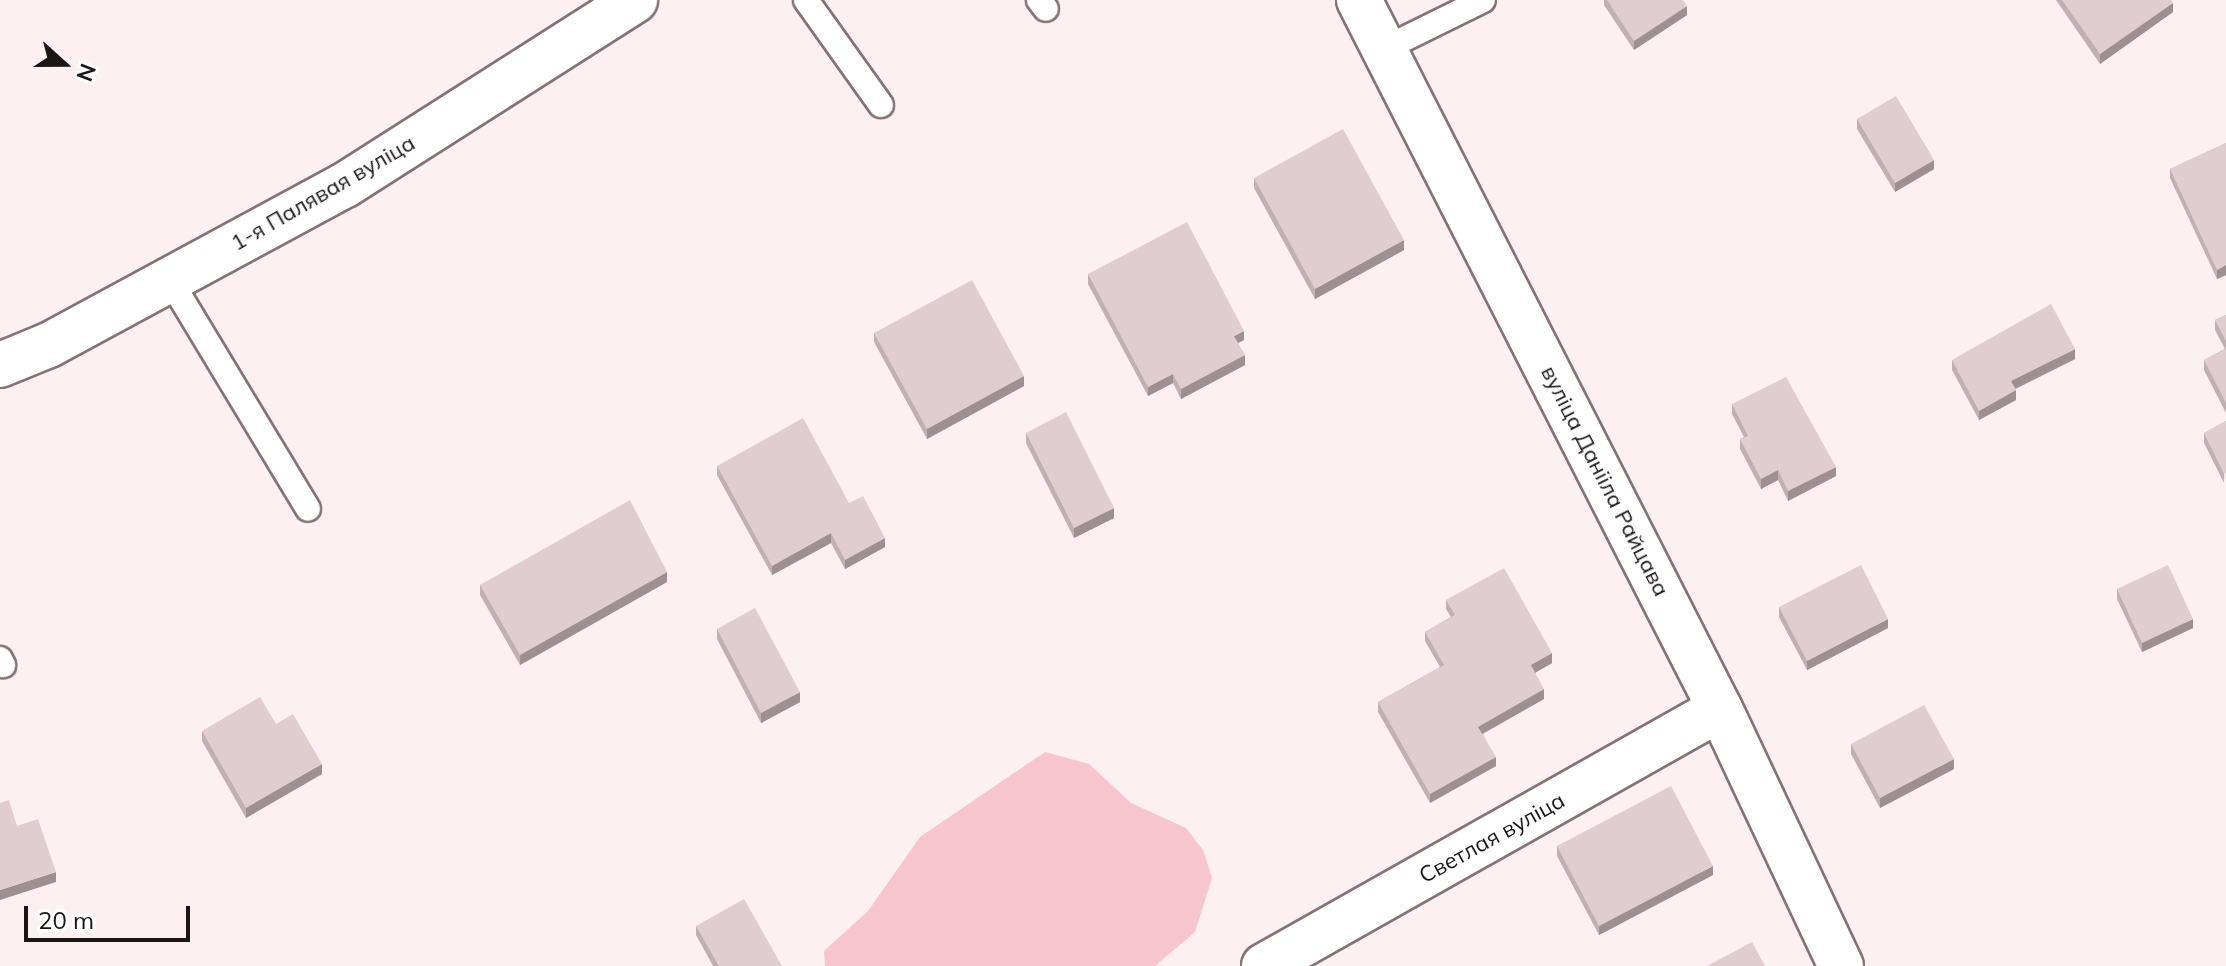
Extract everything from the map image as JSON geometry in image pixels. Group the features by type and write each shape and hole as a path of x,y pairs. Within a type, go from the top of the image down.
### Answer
{"street":[{"name":"1-я Палявая вуліца","path":"0,365 49,345 345,185 635,0"},
{"name":"вуліца Данііла Райцава","path":"1359,0 1720,709 1841,966"},
{"name":"Светлая вуліца","path":"1264,966 1720,709"}],"lane":[{"path":"806,0 881,105"},
{"path":"1386,48 1483,0"},
{"path":"170,280 308,509"}],"shaded area":[{"path":"1045,752 1089,764 1131,803 1186,828 1203,850 1212,878 1195,932 1155,966 825,966 824,951 868,911 920,837"}],"building":[{"path":"1607,0 1683,0 1687,6 1634,41"},
{"path":"2062,0 2171,0 2173,3 2100,54"},
{"path":"1896,96 1934,160 1895,183 1857,119"},
{"path":"1343,129 1404,240 1315,289 1254,178"},
{"path":"2226,143 2226,265 2217,270 2170,169"},
{"path":"1187,222 1244,331 1234,336 1245,355 1181,389 1173,374 1148,387 1088,274"},
{"path":"972,280 1024,376 927,429 874,333"},
{"path":"2051,304 2075,349 2011,381 2016,390 1979,411 1952,360"},
{"path":"2226,315 2226,341 2215,320"},
{"path":"2226,349 2226,403 2204,360"},
{"path":"1786,377 1836,467 1788,491 1778,470 1761,479 1740,439 1748,436 1732,404"},
{"path":"1066,412 1114,508 1074,528 1026,433"},
{"path":"803,418 849,503 863,496 885,538 845,560 831,533 772,566 717,466"},
{"path":"2226,421 2226,473 2224,474 2204,433"},
{"path":"630,500 667,572 520,655 480,585"},
{"path":"1861,565 1888,619 1807,661 1779,607"},
{"path":"2168,565 2193,619 2142,643 2117,589"},
{"path":"1504,568 1552,653 1531,665 1544,689 1478,727 1496,757 1430,794 1378,702 1444,665 1425,632 1455,615 1446,600"},
{"path":"755,608 800,692 761,713 717,629"},
{"path":"260,697 276,724 293,714 322,764 246,808 202,731"},
{"path":"1924,705 1954,759 1880,798 1851,744"},
{"path":"1671,786 1713,866 1599,926 1557,846"},
{"path":"9,800 17,826 38,819 56,872 0,890 0,803"},
{"path":"744,899 782,966 719,966 696,926"},
{"path":"1752,942 1765,966 1707,966"}]}
